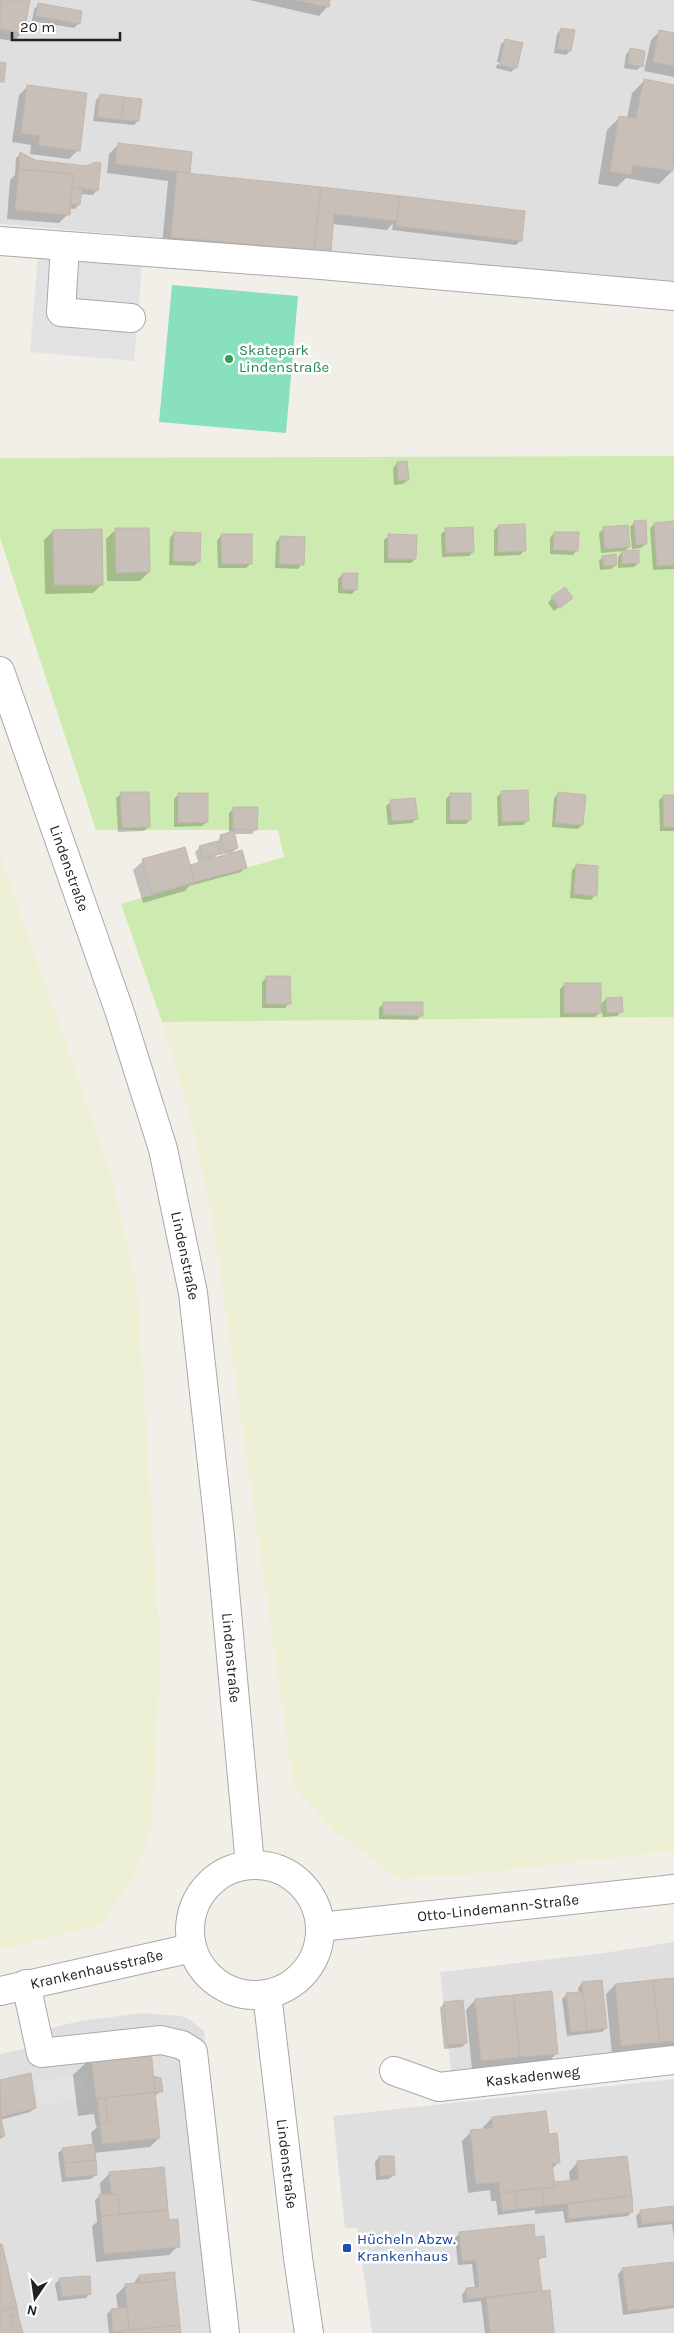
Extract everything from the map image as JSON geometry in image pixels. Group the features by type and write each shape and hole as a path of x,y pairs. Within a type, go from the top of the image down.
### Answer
{"street":[{"path":"0,241 674,296"},
{"path":"66,246 61,312 131,318"},
{"name":"Lindenstraße","path":"0,671 6,703 119,1010 162,1149 193,1293 220,1536 250,1865"},
{"path":"250,1865 271,1867 290,1875 309,1895 316,1907 320,1927 319,1945 312,1963 300,1977 285,1988 267,1994 235,1992 221,1985 208,1975 192,1948 190,1925 196,1903 209,1884 228,1871 250,1865"},
{"name":"Otto-Lindemann-Straße","path":"320,1927 674,1889"},
{"name":"Krankenhausstraße","path":"0,1990 192,1948"},
{"path":"26,1984 41,2053 161,2040 182,2045 193,2052 225,2333"},
{"name":"Lindenstraße","path":"267,1994 298,2258 309,2333"},
{"name":"Kaskadenweg","path":"394,2071 439,2087 674,2060"}],"shaded area":[{"path":"0,0 674,0 674,282 0,224"},
{"path":"38,256 142,264 134,361 30,352"},
{"path":"674,1942 674,2048 451,2071 440,1972 604,1953"},
{"path":"143,2013 181,2016 190,2020 204,2031 210,2089 213,2333 0,2333 0,2054 28,2048 26,2034 80,2021"},
{"path":"84,2075 87,2099 39,2105 36,2081"},
{"path":"674,2079 674,2333 372,2333 357,2228 345,2228 333,2116"}],"green space":[{"name":"Skatepark Lindenstraße","path":"172,285 298,296 286,433 159,422"},
{"path":"674,456 674,1017 162,1022 121,904 284,857 278,830 96,830 0,538 0,458"},
{"path":"0,854 109,1167 137,1285 161,1655 152,1826 134,1877 101,1925 0,1950"},
{"path":"674,1017 674,1851 471,1874 398,1879 335,1832 294,1788 213,1222 191,1119 162,1022"}],"building":[{"path":"0,0 30,0 24,33 0,29"},
{"path":"294,0 330,0 329,7"},
{"path":"38,3 82,11 80,24 36,16"},
{"path":"561,28 575,30 571,51 557,49"},
{"path":"659,30 674,33 674,66 653,62"},
{"path":"505,39 523,43 517,68 500,64"},
{"path":"630,48 645,51 643,67 628,64"},
{"path":"0,62 6,63 4,82 0,82"},
{"path":"644,79 674,85 673,171 633,165 631,175 610,171 619,116 636,119"},
{"path":"27,85 87,93 80,151 38,145 40,136 21,133"},
{"path":"100,94 124,97 121,120 97,117"},
{"path":"124,97 142,99 139,121 121,120"},
{"path":"118,143 192,152 190,173 115,164"},
{"path":"20,152 35,160 86,166 96,162 101,163 98,191 72,187 73,174 19,169"},
{"path":"19,169 73,174 70,215 15,210"},
{"path":"177,172 321,187 314,250 171,237"},
{"path":"72,187 82,188 80,205 70,204"},
{"path":"321,187 400,196 397,221 334,214 331,252 314,250"},
{"path":"400,196 525,211 522,241 396,226"},
{"path":"407,461 409,480 398,481 397,462"},
{"path":"646,520 647,544 636,545 634,521"},
{"path":"674,521 674,565 657,566 654,523"},
{"path":"525,524 526,551 498,552 498,525"},
{"path":"628,525 630,547 605,549 603,527"},
{"path":"473,527 474,552 446,553 445,528"},
{"path":"115,528 149,528 150,572 116,573"},
{"path":"102,529 103,585 54,585 53,530"},
{"path":"174,532 201,533 200,562 173,561"},
{"path":"554,532 579,532 578,551 553,550"},
{"path":"221,534 252,534 252,564 222,564"},
{"path":"388,534 417,535 416,559 388,559"},
{"path":"280,536 305,537 304,565 279,564"},
{"path":"639,550 639,563 622,564 622,551"},
{"path":"616,554 617,565 604,566 602,556"},
{"path":"342,573 358,573 357,590 342,589"},
{"path":"565,587 573,598 560,608 551,597"},
{"path":"528,790 529,821 502,822 501,791"},
{"path":"120,792 149,792 150,827 122,828"},
{"path":"558,792 586,795 583,825 555,823"},
{"path":"178,793 208,793 208,822 178,823"},
{"path":"450,793 471,793 471,820 450,820"},
{"path":"663,795 674,795 674,827 664,827"},
{"path":"415,798 418,819 392,821 390,800"},
{"path":"233,807 258,807 257,830 233,829"},
{"path":"234,831 238,848 225,852 220,835"},
{"path":"217,841 220,854 203,858 199,846"},
{"path":"185,847 195,882 152,894 142,859"},
{"path":"242,850 247,868 195,882 190,865"},
{"path":"576,864 598,866 597,896 574,894"},
{"path":"266,976 290,976 291,1004 266,1004"},
{"path":"564,983 601,983 601,1013 564,1013"},
{"path":"622,997 623,1012 607,1013 606,998"},
{"path":"383,1002 423,1002 423,1016 383,1015"},
{"path":"674,1978 674,2041 660,2042 653,1980"},
{"path":"602,1980 607,2028 587,2031 582,1982"},
{"path":"653,1980 660,2042 621,2046 615,1984"},
{"path":"552,1991 558,2054 520,2057 513,1995"},
{"path":"583,1992 587,2031 571,2032 566,1993"},
{"path":"513,1995 520,2057 481,2061 475,1999"},
{"path":"463,2000 467,2043 448,2045 444,2002"},
{"path":"151,2049 155,2092 96,2099 91,2056"},
{"path":"31,2073 36,2108 1,2117 0,2080"},
{"path":"153,2076 161,2078 163,2092 155,2092"},
{"path":"155,2092 160,2138 102,2144 100,2123 108,2122 105,2098"},
{"path":"97,2098 105,2098 108,2122 100,2123"},
{"path":"546,2111 549,2134 557,2133 560,2163 552,2163 555,2187 500,2193 499,2182 476,2184 470,2130 493,2128 492,2117"},
{"path":"0,2114 5,2136 3,2137 0,2134"},
{"path":"94,2144 96,2160 64,2163 62,2148"},
{"path":"379,2156 394,2156 395,2175 380,2176"},
{"path":"627,2156 632,2196 544,2206 542,2188 555,2187 554,2182 579,2180 577,2161"},
{"path":"96,2160 97,2175 66,2178 64,2163"},
{"path":"164,2167 168,2210 120,2214 118,2194 111,2194 109,2172"},
{"path":"542,2188 544,2206 517,2209 515,2191"},
{"path":"515,2191 517,2209 502,2211 500,2193"},
{"path":"99,2194 118,2194 120,2214 101,2216"},
{"path":"632,2196 633,2212 569,2219 567,2203"},
{"path":"674,2206 674,2221 642,2224 640,2210"},
{"path":"168,2210 169,2220 178,2219 180,2247 104,2254 101,2216"},
{"path":"534,2224 535,2237 544,2236 546,2257 538,2258 542,2291 467,2299 466,2288 479,2287 476,2260 462,2261 459,2232"},
{"path":"0,2244 2,2244 17,2307 0,2311"},
{"path":"674,2262 674,2305 628,2311 622,2268"},
{"path":"175,2272 175,2279 140,2283 139,2275"},
{"path":"90,2276 91,2294 62,2297 59,2278"},
{"path":"175,2279 180,2325 129,2330 125,2284"},
{"path":"550,2290 554,2333 490,2333 486,2298"},
{"path":"17,2307 18,2315 10,2316 14,2333 0,2333 0,2311"},
{"path":"127,2307 129,2330 113,2332 111,2309"},
{"path":"18,2315 23,2333 14,2333 10,2316"},
{"path":"180,2325 181,2333 122,2333 121,2331"}],"place":[{"name":"Skatepark Lindenstraße","path":"229,359"},
{"name":"Hücheln Abzw. Krankenhaus","path":"347,2248"}]}
